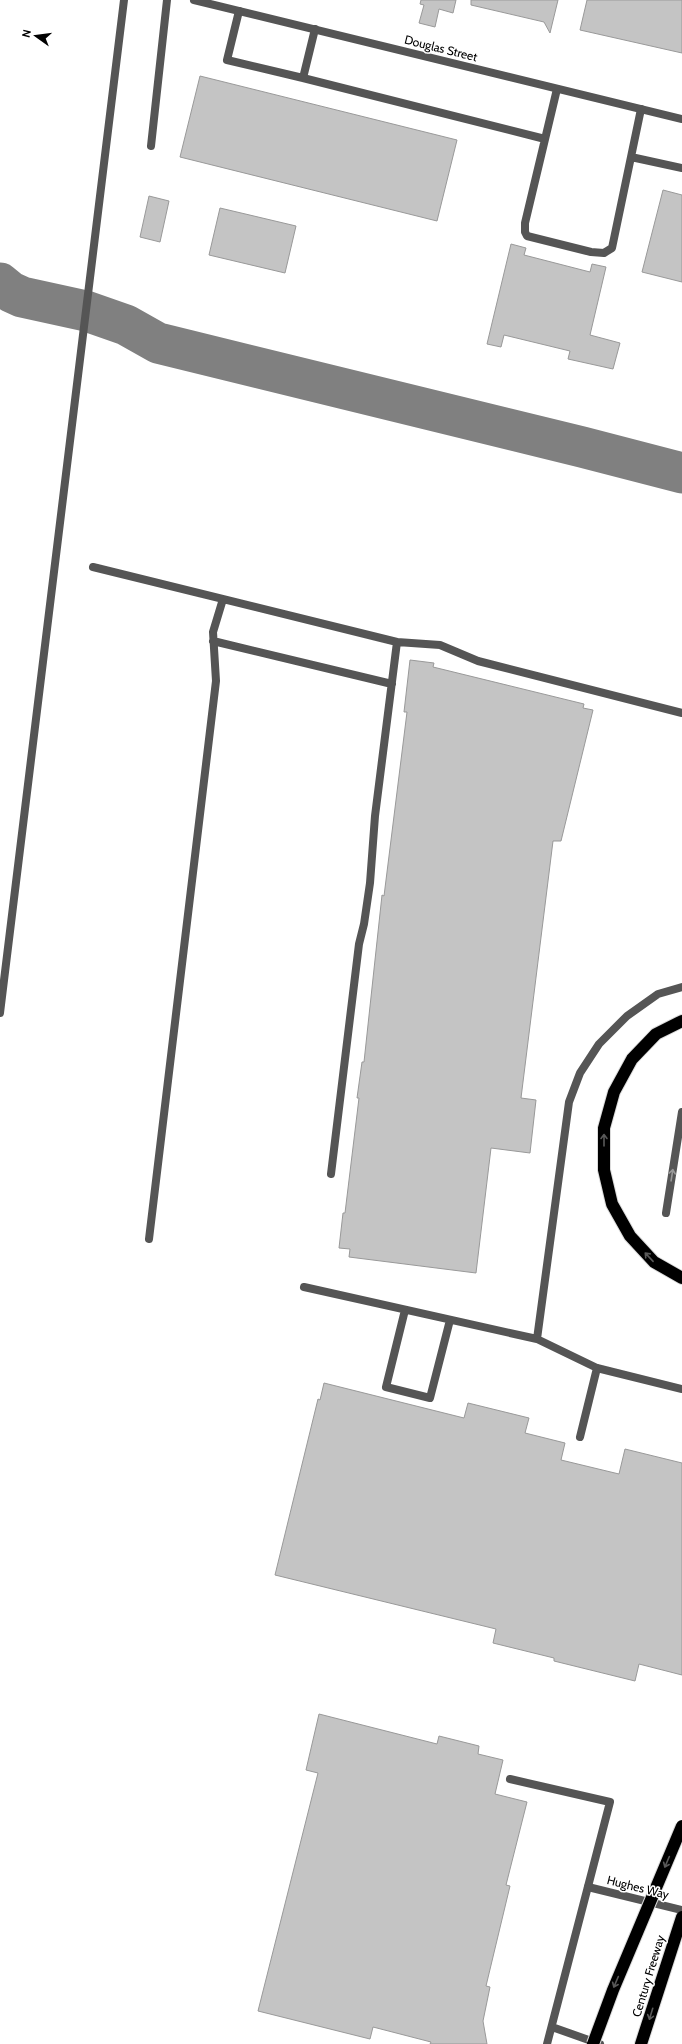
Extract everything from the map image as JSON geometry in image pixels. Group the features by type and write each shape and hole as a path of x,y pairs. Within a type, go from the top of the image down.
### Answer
{"highway":[{"path":"682,1021 656,1034 632,1059 614,1092 604,1128 604,1170 612,1204 630,1236 654,1262 682,1278"},
{"path":"593,2044 613,1990 682,1826"},
{"name":"Century Freeway","path":"642,2044 682,1917"}],"street":[{"path":"0,1013 124,0"},
{"path":"151,146 167,0"},
{"name":"Douglas Street","path":"194,0 682,119"},
{"path":"239,11 227,60 545,139"},
{"path":"303,78 315,30"},
{"path":"557,89 525,223 525,232 527,236 591,252 604,253 612,248 641,110"},
{"path":"631,157 682,168"},
{"path":"93,567 397,642 440,645 478,661 682,713"},
{"path":"149,1239 216,681 213,632 223,599"},
{"path":"214,641 392,684"},
{"path":"331,1174 359,944 364,924 370,883 374,823 397,642"},
{"path":"537,1339 569,1102 580,1074 599,1044 627,1016 658,994 682,987"},
{"path":"666,1213 682,1112"},
{"path":"304,1287 537,1339 598,1368 682,1389"},
{"path":"405,1310 386,1387 430,1398 450,1320"},
{"path":"580,1437 598,1368"},
{"path":"510,1779 610,1802 547,2044"},
{"name":"Hughes Way","path":"588,1887 682,1910"},
{"path":"552,2027 600,2044"}],"building":[{"path":"421,0 456,0 453,13 439,9 435,27 419,23 424,5 420,4"},
{"path":"471,0 558,0 550,33 544,22 471,5"},
{"path":"587,0 682,0 682,53 580,30"},
{"path":"200,76 457,140 437,221 180,157"},
{"path":"663,190 682,195 682,282 642,272"},
{"path":"149,196 169,201 160,242 140,237"},
{"path":"220,208 296,226 285,273 209,255"},
{"path":"511,244 526,248 524,255 590,272 592,264 606,267 590,335 620,343 613,369 568,359 570,351 504,335 501,347 487,344"},
{"path":"410,660 434,663 433,667 584,704 583,708 593,710 561,841 553,841 521,1098 536,1100 530,1153 491,1148 476,1273 349,1257 350,1249 339,1248 343,1213 345,1213 359,1098 357,1098 362,1062 364,1062 382,895 384,896 407,712 404,712"},
{"path":"324,1383 464,1418 468,1403 529,1418 525,1433 565,1443 561,1460 619,1474 625,1449 682,1463 682,1675 639,1664 635,1681 554,1661 554,1658 493,1643 496,1629 275,1575 318,1399 320,1400"},
{"path":"319,1714 437,1744 439,1736 479,1746 478,1754 503,1760 495,1794 527,1802 506,1885 510,1886 486,1986 490,1987 483,2021 487,2044 430,2044 431,2042 373,2027 370,2039 258,2011 318,1773 306,1770"}],"taxiway":[{"path":"0,283 11,292 22,297 86,311 126,325 158,343 682,473"}]}
